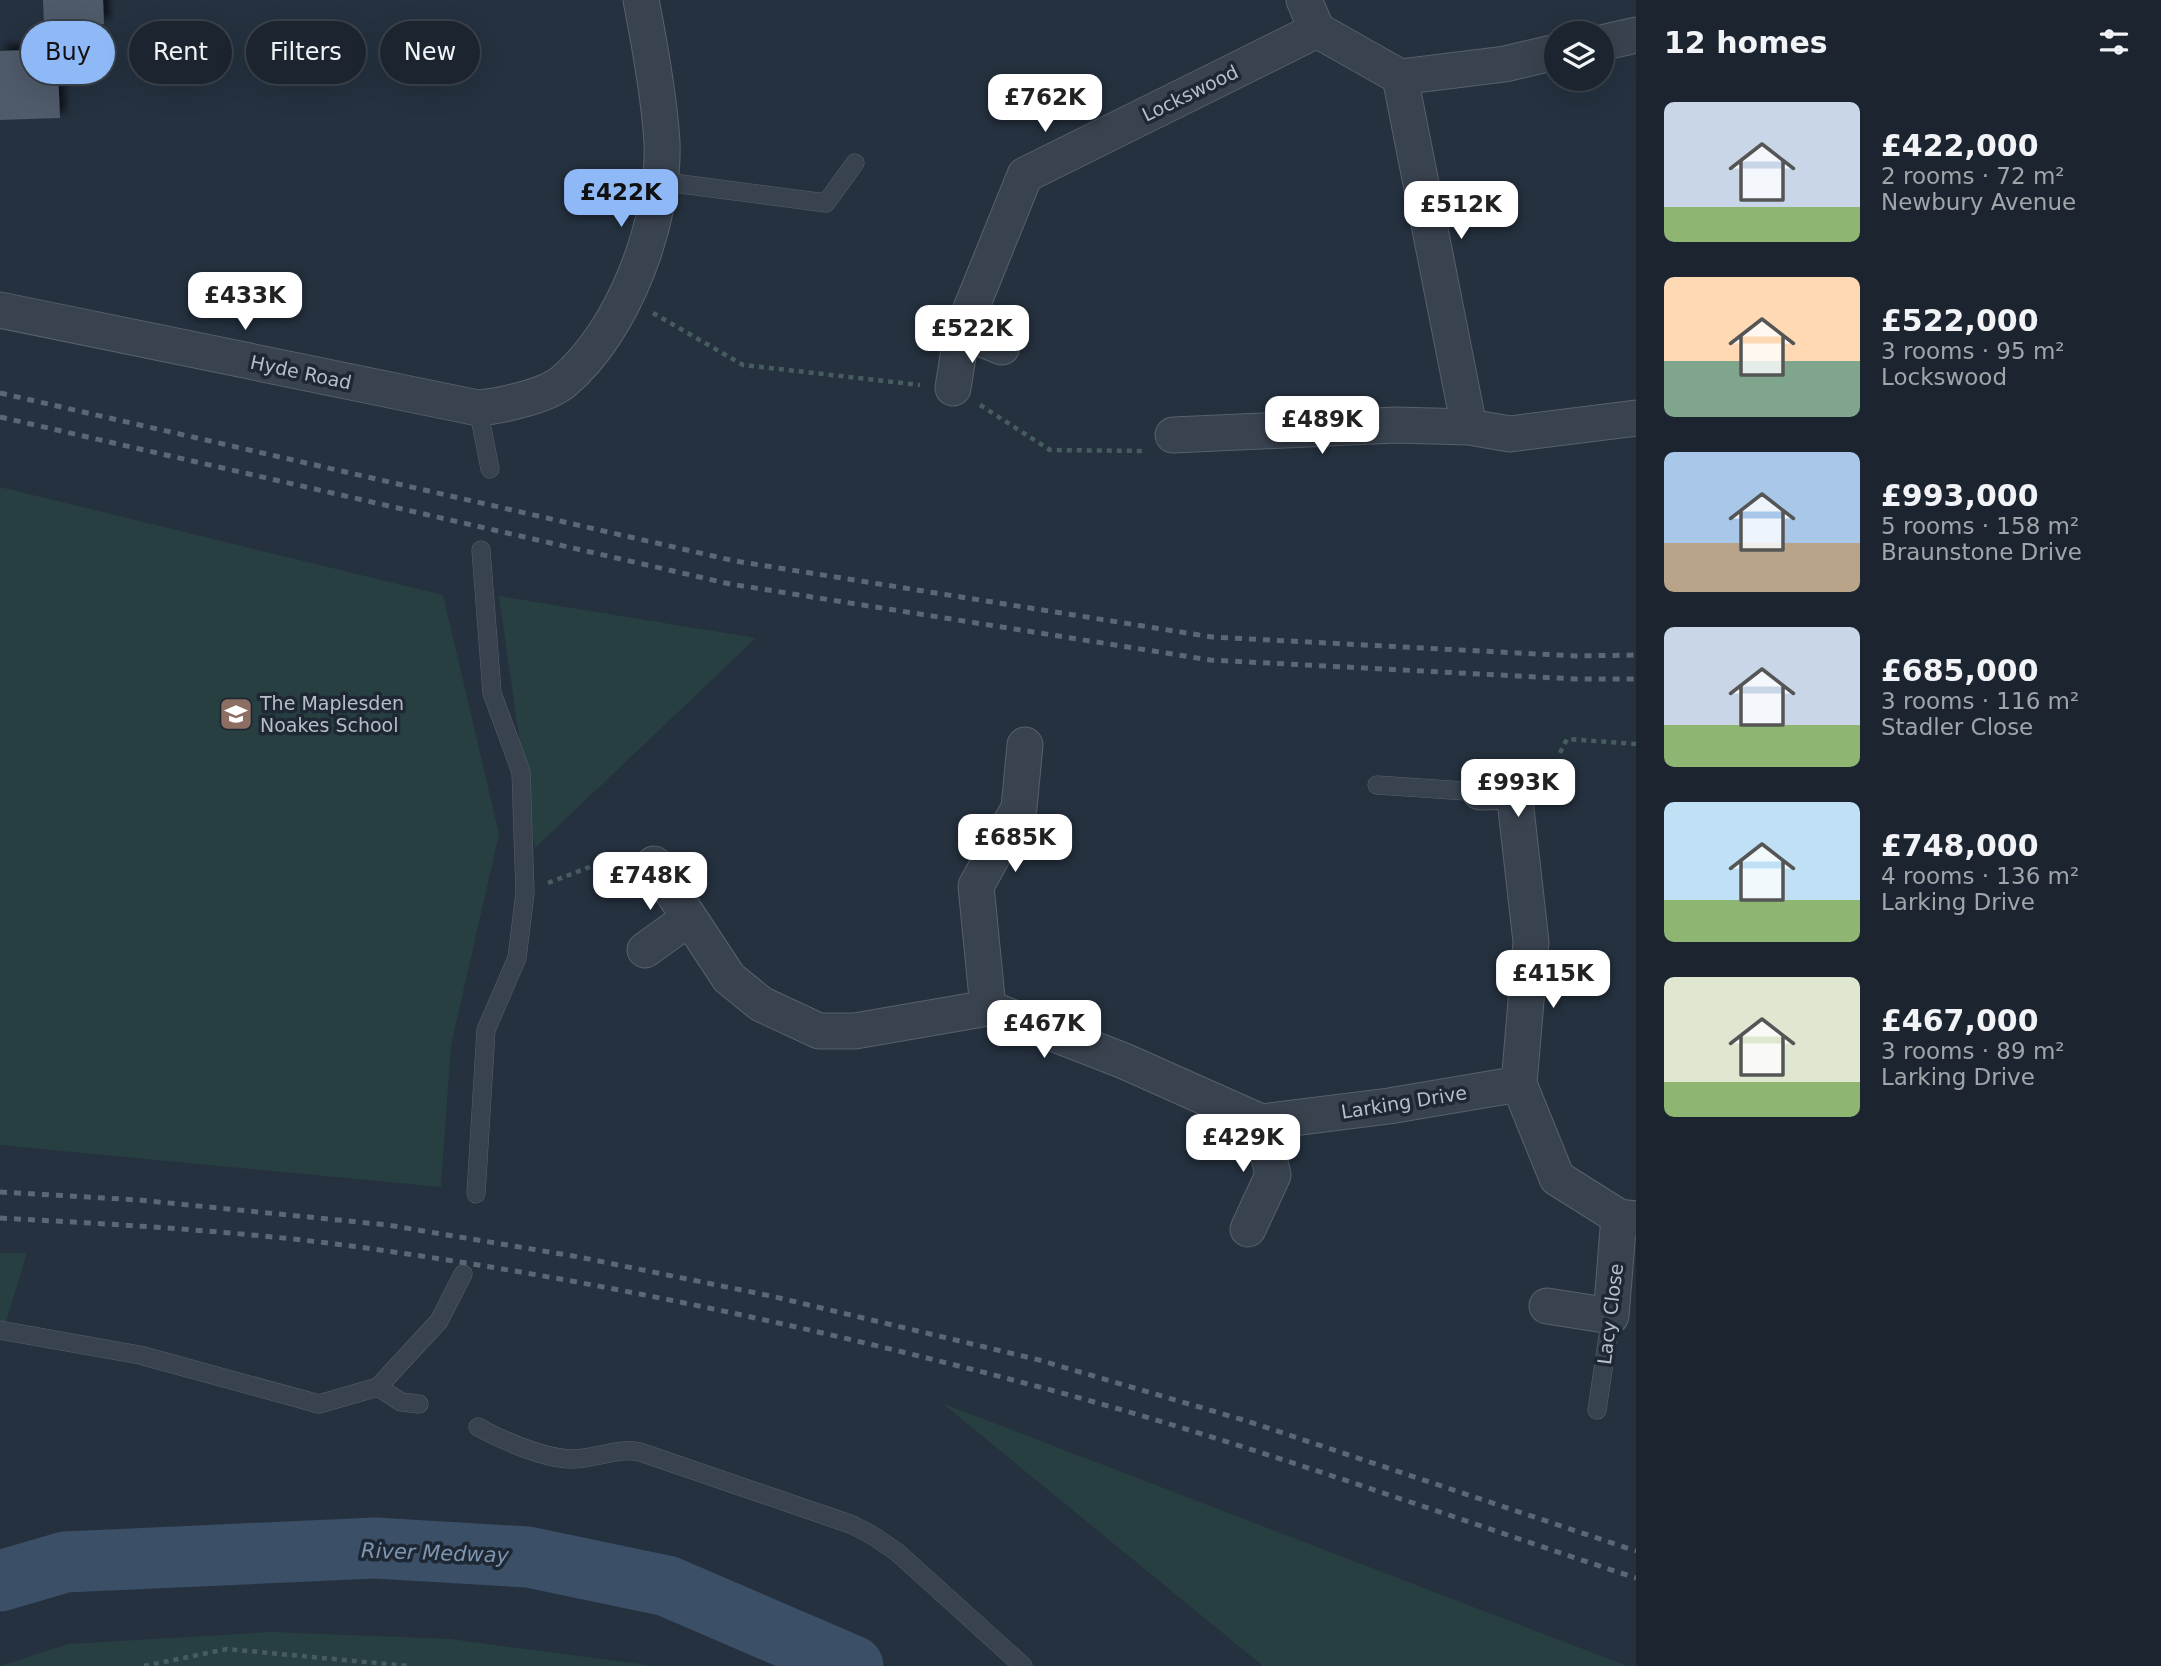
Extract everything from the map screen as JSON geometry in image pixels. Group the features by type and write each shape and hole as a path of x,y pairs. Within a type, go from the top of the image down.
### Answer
{"street":[{"path":"478,408 502,406 561,384 598,345 625,298 643,256 658,181 662,144 641,0"},
{"path":"1311,15 1400,77 1505,64 1544,55"},
{"name":"Lockswood","path":"953,388 962,331 1025,175 1311,15"},
{"path":"1614,40 1636,35"},
{"path":"1400,77 1469,427"},
{"name":"Hyde Road","path":"0,310 478,408"},
{"path":"962,331 1002,347"},
{"path":"1173,435 1396,425 1469,427 1510,434 1636,418"},
{"path":"988,1008 976,886 1019,808 1025,745"},
{"path":"1480,792 1527,785 1531,942 1519,1084 1557,1178 1628,1218"},
{"path":"654,864 729,978 761,1004 818,1031 855,1031 988,1008 1124,1061 1261,1122 1273,1175 1246,1228"},
{"path":"645,950 688,919"},
{"name":"Larking Drive","path":"1261,1122 1389,1106 1519,1084"},
{"name":"Lacy Close","path":"1611,1316 1628,1218"},
{"path":"1548,1306 1611,1316"}],"lane":[{"path":"658,181 826,203 855,163"},
{"path":"478,408 490,469"},
{"path":"476,1194 486,1030 517,958 525,892 521,772 492,693 481,550"},
{"path":"1377,785 1480,792"},
{"path":"0,1331 140,1355 319,1404 378,1387 439,1321 463,1275"},
{"name":"Lacy Close","path":"1597,1410 1611,1316"},
{"path":"378,1387 401,1402 419,1404"},
{"path":"478,1427 500,1440 570,1459 629,1450 640,1451 853,1525 898,1553 1023,1666"}],"path":[{"path":"625,298 743,365 953,388 1050,450 1172,452 1173,435"},
{"path":"1527,785 1567,739 1636,744"},
{"path":"525,892 612,858 654,864"},
{"path":"144,1666 227,1649 408,1666"}],"green space":[{"name":"The Maplesden Noakes School","path":"0,487 443,595 499,834 451,1045 441,1187 0,1145"},
{"path":"499,596 756,638 535,848"},
{"path":"0,1253 27,1253 0,1342"},
{"path":"942,1403 1627,1666 1263,1666"},
{"path":"272,1632 450,1639 655,1666 0,1666 68,1644"}],"building":[{"path":"43,0 103,0 104,21 44,21"},
{"path":"21,50 21,84 59,84 60,118 0,120 0,51"}],"waterway":[{"name":"River Medway","path":"0,1581 65,1562 375,1548 528,1557 667,1586 853,1666"}],"railway":[{"path":"0,393 735,561 1212,637 1576,656 1636,655"},
{"path":"0,417 730,584 1210,660 1576,679 1636,679"},
{"path":"0,1192 139,1200 388,1225 579,1257 771,1296 1039,1360 1247,1421 1636,1551"},
{"path":"0,1218 194,1230 339,1244 550,1277 792,1326 1109,1406 1336,1477 1636,1578"}],"place":[{"name":"The Maplesden Noakes School","path":"236,714"}]}
